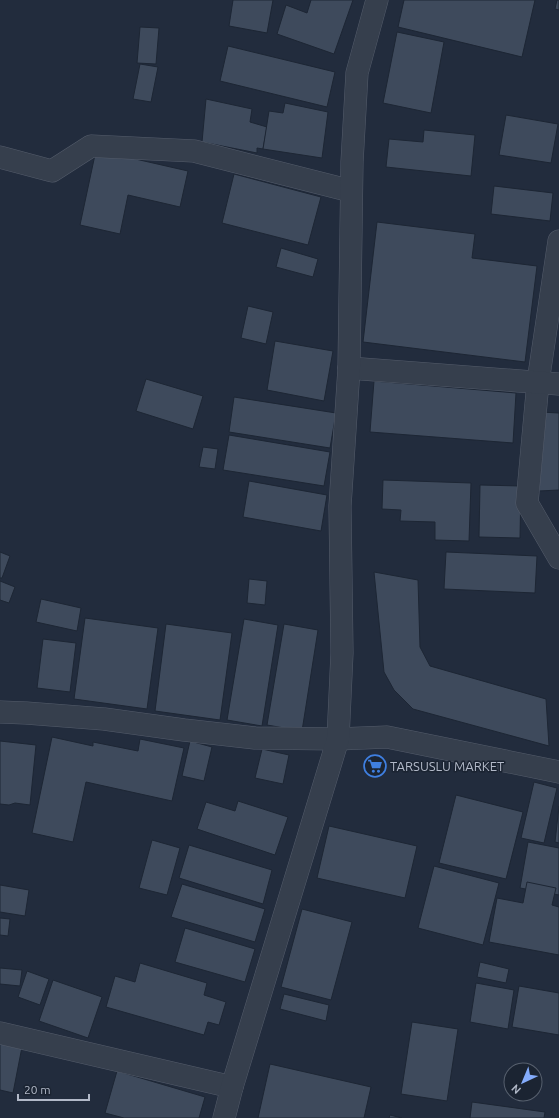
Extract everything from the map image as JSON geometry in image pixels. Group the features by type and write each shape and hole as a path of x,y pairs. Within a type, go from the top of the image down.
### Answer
{"street":[{"path":"224,1118 232,1087 338,739 342,653 340,506 349,368 351,190 357,72 377,0"},
{"path":"0,157 52,171 91,146 194,151 351,190"},
{"path":"559,242 538,382 527,503 559,558"},
{"path":"349,368 559,384"},
{"path":"0,712 104,720 256,738 338,739 387,737 559,772"},
{"path":"0,1033 232,1087"}],"building":[{"path":"233,0 273,0 267,33 229,26"},
{"path":"311,0 353,0 334,54 277,34 286,5 307,13"},
{"path":"404,0 535,0 522,57 398,27"},
{"path":"557,0 559,0 559,10 555,9"},
{"path":"140,27 159,28 156,64 137,63"},
{"path":"397,32 444,42 431,113 383,103"},
{"path":"228,46 335,72 327,107 220,81"},
{"path":"140,64 158,67 151,102 133,99"},
{"path":"206,99 252,109 250,122 267,127 263,149 257,148 257,153 202,142"},
{"path":"285,103 328,112 322,158 263,149 269,111 283,113"},
{"path":"506,115 558,124 551,163 499,155"},
{"path":"424,130 475,135 471,176 386,167 389,139 423,142"},
{"path":"96,150 188,171 180,207 128,195 120,234 80,225"},
{"path":"234,174 321,197 308,245 222,223"},
{"path":"494,186 553,193 550,221 491,214"},
{"path":"377,222 475,234 472,258 537,266 525,362 363,342"},
{"path":"281,248 318,259 313,277 276,267"},
{"path":"248,306 273,312 266,344 241,338"},
{"path":"275,341 333,351 324,401 267,390"},
{"path":"146,379 203,396 193,429 136,411"},
{"path":"374,381 516,393 513,443 370,432"},
{"path":"234,397 336,413 330,448 229,432"},
{"path":"540,412 559,413 559,490 539,491"},
{"path":"229,435 330,452 324,486 223,470"},
{"path":"203,447 218,449 215,469 199,467"},
{"path":"383,480 471,483 469,541 435,540 435,522 400,521 401,510 382,509"},
{"path":"249,481 327,495 321,531 243,517"},
{"path":"480,485 521,486 520,538 479,537"},
{"path":"0,552 10,556 2,578 0,578"},
{"path":"446,552 537,556 535,593 444,589"},
{"path":"374,572 418,580 420,647 430,666 546,699 549,746 413,709 394,690 384,672"},
{"path":"249,579 267,581 265,605 247,603"},
{"path":"0,581 15,587 9,603 0,600"},
{"path":"41,599 81,608 77,631 36,622"},
{"path":"85,618 158,628 147,709 74,699"},
{"path":"244,619 278,625 262,726 227,720"},
{"path":"166,624 232,633 220,720 155,711"},
{"path":"284,624 318,630 302,731 267,725"},
{"path":"43,639 76,643 70,692 37,688"},
{"path":"52,737 93,746 93,742 138,751 140,739 184,748 172,801 86,782 73,842 32,833"},
{"path":"0,741 36,745 30,805 15,803 9,805 0,804"},
{"path":"190,741 212,747 204,781 182,776"},
{"path":"262,749 289,755 283,784 255,778"},
{"path":"534,782 557,788 544,843 521,838"},
{"path":"456,795 523,812 506,879 439,863"},
{"path":"238,801 288,817 275,855 197,829 206,802 235,811"},
{"path":"559,806 559,843 555,842"},
{"path":"329,826 417,846 405,898 317,878"},
{"path":"152,840 180,848 167,895 139,888"},
{"path":"528,842 559,848 559,895 520,888"},
{"path":"189,845 272,870 263,904 179,878"},
{"path":"434,866 499,883 483,945 418,928"},
{"path":"527,882 556,888 552,905 559,907 559,955 489,942 497,898 523,903"},
{"path":"182,884 265,909 255,942 171,917"},
{"path":"0,885 29,890 25,916 0,912"},
{"path":"302,909 352,922 331,1000 281,987"},
{"path":"0,918 10,919 8,936 0,935"},
{"path":"185,928 255,949 245,982 175,962"},
{"path":"480,962 509,969 506,983 477,977"},
{"path":"140,963 207,983 204,995 226,1002 219,1025 208,1022 204,1035 106,1007 115,976 135,982"},
{"path":"0,968 22,970 20,986 0,984"},
{"path":"27,971 49,979 40,1005 18,997"},
{"path":"53,980 102,997 88,1038 39,1021"},
{"path":"476,983 514,990 508,1029 470,1022"},
{"path":"519,986 559,993 559,1035 512,1027"},
{"path":"284,994 329,1005 326,1021 280,1009"},
{"path":"412,1022 458,1029 447,1101 401,1094"},
{"path":"0,1042 22,1047 13,1093 0,1090"},
{"path":"270,1064 371,1087 364,1118 258,1118"},
{"path":"117,1071 205,1097 199,1118 124,1118 105,1113"},
{"path":"472,1102 545,1112 544,1118 470,1118"},
{"path":"390,1115 402,1118 389,1118"}],"place":[{"name":"TARSUSLU MARKET","path":"375,766"}]}
